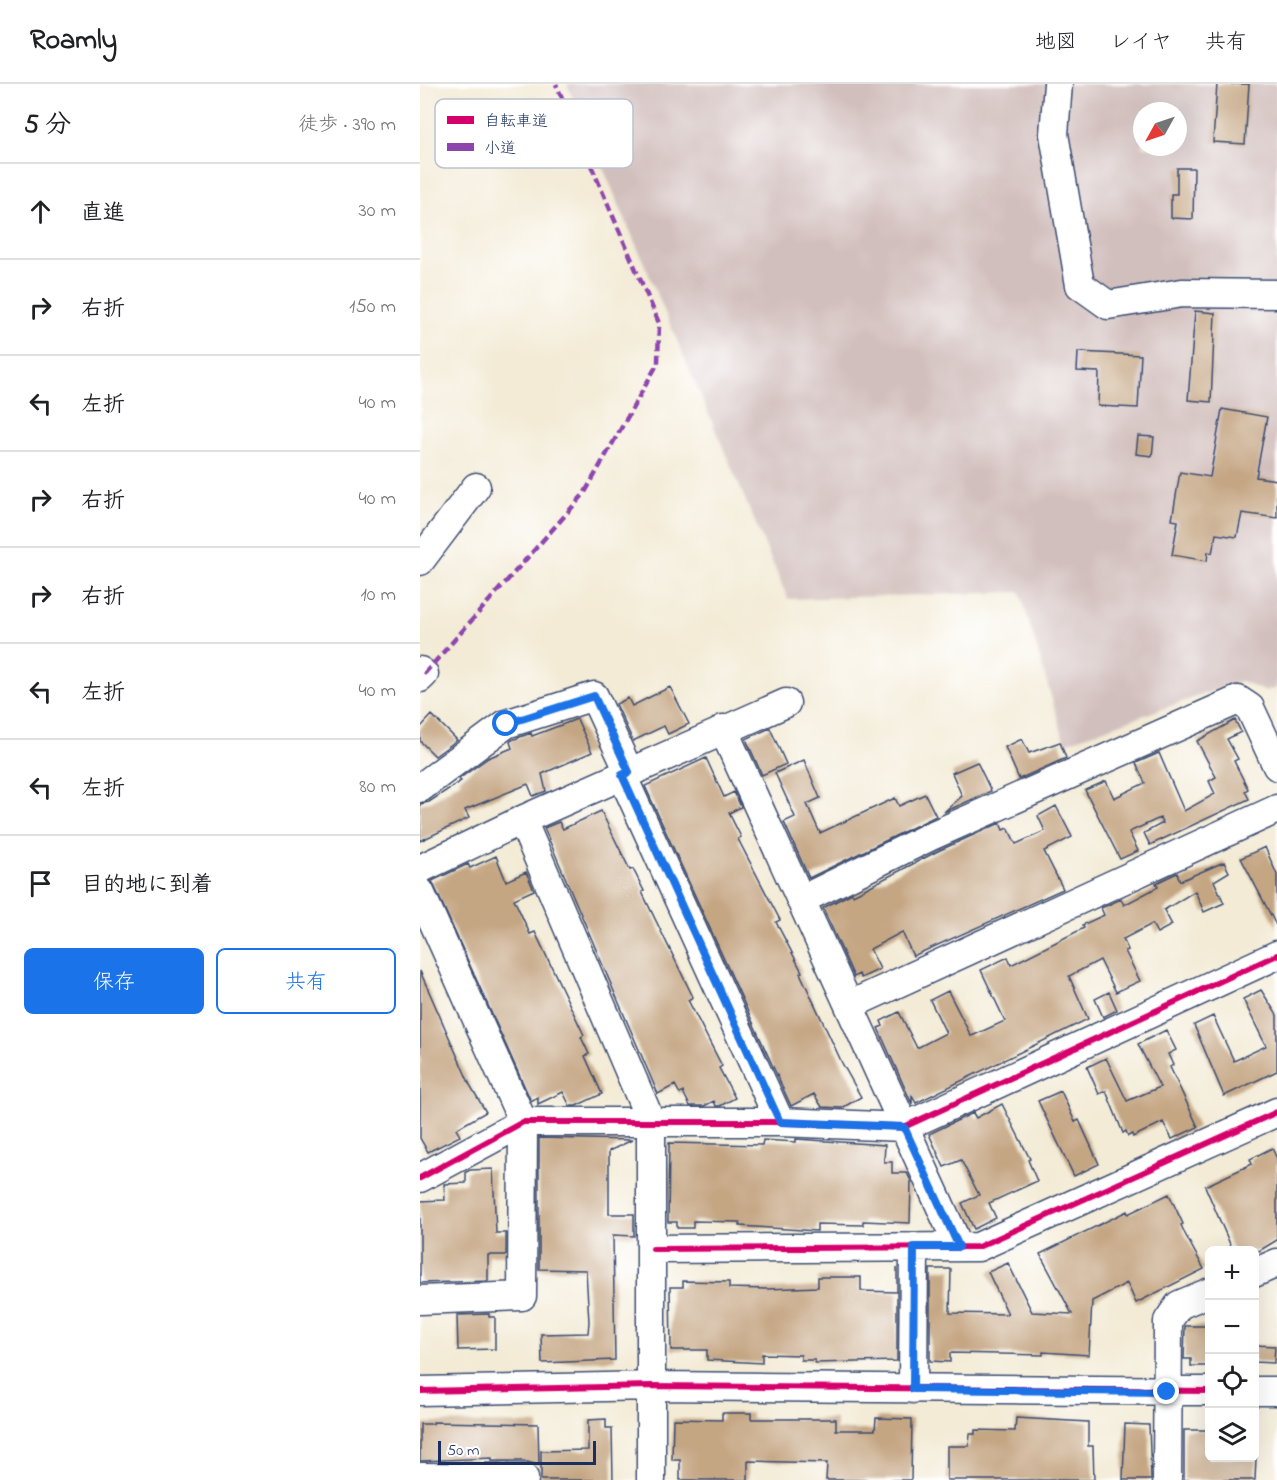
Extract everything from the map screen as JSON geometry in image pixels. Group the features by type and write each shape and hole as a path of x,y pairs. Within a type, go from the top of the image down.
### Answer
{"street":[{"path":"1058,84 1054,134 1080,285 1108,305 1182,294 1277,294"},
{"path":"420,561 476,487"},
{"path":"420,671 424,674 420,678"},
{"path":"420,788 506,724 594,696 626,774 780,1122"},
{"path":"801,900 932,836 1238,700 1250,708 1277,766"},
{"path":"420,869 522,820 786,703"},
{"path":"723,729 959,1247"},
{"path":"850,1005 1277,809"},
{"path":"522,820 651,1122 653,1249 650,1386 651,1480"},
{"path":"420,892 523,1122 522,1296 420,1300"},
{"path":"421,1175 523,1122 780,1122 904,1127 1277,955"},
{"path":"653,1249 978,1247 1277,1112"},
{"path":"913,1389 914,1247"},
{"path":"1259,1271 1277,1263"},
{"path":"1167,1480 1168,1321 1179,1305 1205,1294"},
{"path":"420,1390 650,1386 1205,1391"},
{"path":"1259,1391 1277,1391"},
{"path":"420,1477 524,1478 524,1480"}],"shaded area":[{"path":"567,84 1277,84 1277,688 1264,691 1241,681 1065,743 1020,592 788,599 603,168 633,168 633,99 573,99"}],"building":[{"path":"1217,84 1249,84 1245,144 1213,142"},
{"path":"1177,168 1194,168 1193,219 1171,218 1171,194 1177,194"},
{"path":"1195,311 1215,313 1211,402 1188,400"},
{"path":"1078,352 1141,355 1138,408 1098,406 1099,372 1077,371"},
{"path":"1222,409 1267,417 1256,477 1277,480 1277,518 1242,513 1237,537 1216,534 1212,553 1208,552 1207,561 1172,555 1178,521 1172,520 1180,472 1210,477"},
{"path":"1138,436 1154,437 1152,456 1136,454"},
{"path":"670,687 689,724 668,734 664,726 633,741 616,704 628,698 632,706"},
{"path":"432,715 457,740 435,756 420,741 420,728"},
{"path":"577,719 592,752 542,774 546,791 533,796 528,784 465,810 469,818 420,841 420,804 429,802 461,781 459,779 488,758 512,748 510,742 512,740 531,733 532,736"},
{"path":"1235,720 1241,732 1227,739 1238,759 1234,761 1248,789 1245,791 1249,799 1150,845 1144,833 1163,823 1160,818 1129,832 1138,851 1120,859 1085,790 1106,781 1114,798 1145,783 1136,763 1159,753 1184,811 1215,794 1209,781 1216,777 1197,741"},
{"path":"770,728 786,764 762,775 746,739"},
{"path":"1022,739 1029,753 1060,742 1066,758 1019,779 1005,747"},
{"path":"706,758 724,797 734,792 741,807 729,813 741,837 738,839 780,920 776,922 802,972 800,973 842,1063 861,1097 842,1108 822,1107 814,1094 791,1106 645,786"},
{"path":"804,760 820,798 807,804 820,833 895,798 899,806 925,794 936,816 809,878 784,822 795,817 775,773"},
{"path":"977,762 991,791 944,812 962,796 952,773"},
{"path":"1056,806 1072,837 1044,851 1063,889 913,956 902,932 870,949 880,969 861,978 859,974 854,977 823,908 1000,823 1003,830 1008,828 1016,844 1045,831 1038,816"},
{"path":"601,811 630,870 633,869 644,891 642,892 693,997 688,1000 722,1066 719,1068 735,1098 720,1106 716,1106 714,1101 704,1106 690,1106 683,1092 680,1094 675,1085 658,1094 544,828 559,822 563,829"},
{"path":"1265,847 1277,875 1277,927 1241,858"},
{"path":"496,856 506,881 526,872 534,890 514,899 530,934 535,932 584,1035 581,1037 589,1054 585,1056 602,1094 576,1106 570,1106 563,1092 538,1104 538,1097 531,1101 432,881 468,864 470,868"},
{"path":"1224,862 1229,872 1214,881 1224,903 1204,912 1195,891 1164,910 1172,925 1157,933 1152,924 1123,939 1128,950 1125,951 1140,981 1116,992 1100,960 1069,976 1088,1019 916,1103 912,1096 912,1104 878,1028 883,1026 881,1021 899,1012 917,1048 946,1033 930,1000 948,991 971,1036 1005,1021 981,970 1008,957 1011,965 1084,928 1082,925 1104,915 1101,908 1121,899 1124,905 1158,887 1156,883 1177,873 1180,881"},
{"path":"420,971 470,1085 486,1112 456,1129 460,1136 428,1152 420,1138"},
{"path":"1261,990 1277,1015 1277,1071 1224,1096 1194,1025 1213,1016 1234,1061 1266,1046 1243,999"},
{"path":"1109,992 1117,1010 1103,1017 1095,999"},
{"path":"1166,1030 1176,1050 1168,1054 1173,1065 1170,1067 1198,1127 1172,1139 1163,1122 1133,1137 1132,1134 1128,1136 1126,1131 1123,1133 1106,1091 1099,1094 1087,1067 1106,1058 1127,1101 1160,1087 1138,1044"},
{"path":"1061,1091 1075,1122 1079,1120 1099,1164 1074,1176 1038,1101"},
{"path":"1002,1104 1030,1159 1028,1160 1037,1181 989,1203 996,1218 974,1229 962,1203 979,1195 961,1160 944,1167 929,1134 973,1113 976,1118"},
{"path":"539,1138 632,1140 609,1151 609,1214 634,1214 634,1236 613,1235 615,1360 542,1363 541,1334 588,1333 589,1322 586,1270 539,1269"},
{"path":"796,1139 885,1145 884,1162 892,1162 892,1173 907,1173 911,1181 910,1223 863,1221 863,1225 817,1224 817,1231 740,1226 740,1222 693,1221 693,1228 677,1228 677,1222 668,1222 669,1143 762,1145 763,1140 796,1142"},
{"path":"1272,1148 1277,1159 1277,1240 1259,1251 1259,1246 1231,1246 1205,1186 1252,1164 1250,1159"},
{"path":"493,1169 496,1233 506,1233 506,1255 488,1255 488,1281 420,1283 420,1201 445,1200 444,1184 466,1183 466,1172 470,1170"},
{"path":"1169,1194 1183,1224 1181,1225 1185,1234 1204,1269 1136,1303 1127,1283 1092,1301 1089,1355 1043,1352 1043,1355 950,1353 950,1362 930,1361 930,1269 951,1269 950,1313 1008,1314 988,1272 1008,1263 1032,1312 1072,1314 1040,1254 1127,1211 1128,1214"},
{"path":"818,1277 861,1277 861,1291 897,1292 897,1361 815,1363 815,1360 801,1360 801,1355 762,1354 762,1363 707,1360 707,1350 671,1350 670,1287 683,1287 683,1281 729,1282 729,1288 767,1289 818,1287"},
{"path":"489,1314 489,1317 495,1317 495,1349 458,1350 457,1315"},
{"path":"1185,1326 1205,1326 1205,1366 1191,1366 1191,1359 1184,1359"},
{"path":"1259,1345 1275,1346 1274,1363 1259,1362"},
{"path":"722,1413 751,1413 751,1419 836,1419 836,1430 875,1430 876,1418 912,1419 911,1480 826,1480 827,1463 748,1461 748,1480 680,1480 680,1460 672,1460 673,1419 722,1420"},
{"path":"1016,1418 1088,1422 1088,1446 1093,1446 1094,1480 947,1480 947,1446 969,1446 970,1434 975,1434 975,1430 1015,1431"},
{"path":"606,1419 606,1428 612,1428 613,1480 541,1480 541,1451 588,1450 588,1420"},
{"path":"433,1422 538,1424 539,1465 524,1461 492,1461 492,1458 420,1461 420,1424 433,1424"},
{"path":"1125,1424 1149,1425 1151,1480 1123,1480"},
{"path":"1184,1430 1205,1430 1205,1462 1256,1462 1255,1480 1184,1480"}],"marked path":[{"path":"556,84 562,99"},
{"path":"424,674 584,494 658,363 659,323 592,168"}],"cycle path":[{"path":"420,1178 523,1122 780,1122 904,1127 1277,955"},
{"path":"653,1249 978,1247 1277,1112"},
{"path":"420,1391 650,1386 1205,1391"}],"route":[{"path":"506,724 594,696 629,772 622,775 780,1122 904,1127 959,1247 914,1247 913,1389 1167,1392"}]}
